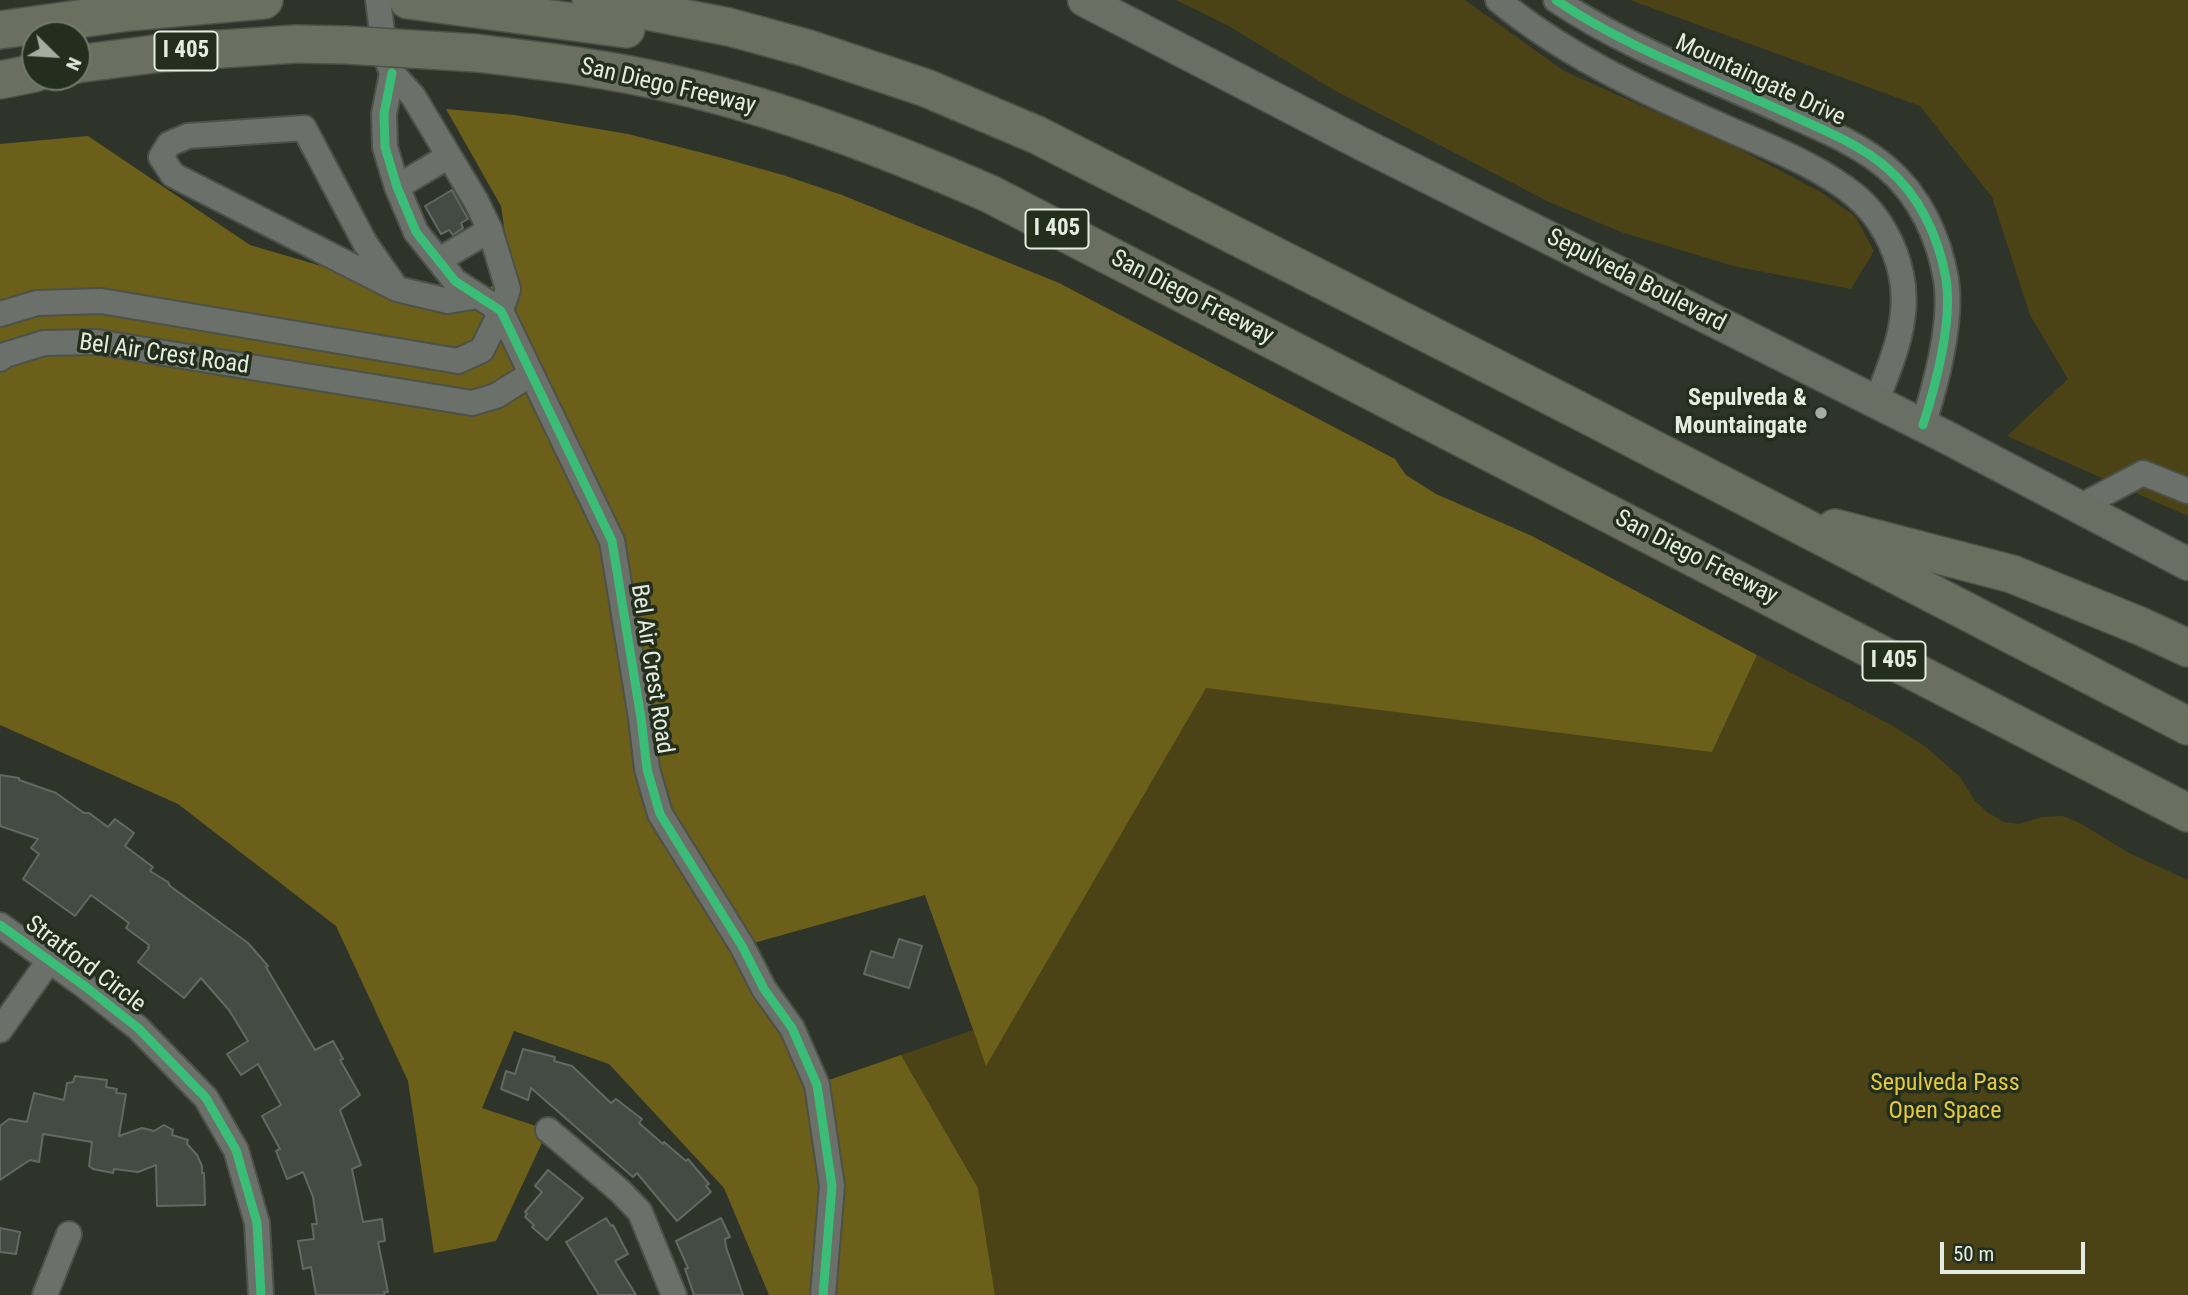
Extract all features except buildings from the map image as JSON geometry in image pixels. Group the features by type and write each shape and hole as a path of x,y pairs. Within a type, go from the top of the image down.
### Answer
{"highway":[{"path":"0,7 54,0"},
{"path":"0,30 130,12 264,0"},
{"path":"408,0 470,6 626,29 742,53 841,82 921,110 1023,155 1380,336 1424,334"},
{"path":"592,0 729,27 843,60 926,88 1026,131 2188,726"},
{"name":"San Diego Freeway","path":"91,62 162,53 296,44 359,45 476,53 597,69 678,85 835,131 912,160 990,194 2188,813"},
{"path":"0,80 21,76"},
{"path":"1773,512 2012,574 2188,648"}],"main road":[{"name":"Sepulveda Boulevard","path":"1084,0 1348,137 1923,425 2188,564"}],"street":[{"name":"Bel Air Crest Road","path":"0,314 37,303 101,302 458,360 482,350 501,311 508,289 490,230 476,201 413,96 392,74 386,55 378,0"},
{"path":"1498,0 1522,20 1617,76 1699,117 1791,157 1835,181 1856,196 1873,214 1891,242 1902,274 1904,303 1894,355 1876,402"},
{"name":"Mountaingate Drive","path":"1556,0 1592,25 1852,145 1888,169 1910,193 1926,218 1939,249 1947,282 1938,375 1923,425"},
{"name":"Bel Air Crest Road","path":"392,74 384,114 385,147 397,187 416,232 455,281 501,311 612,541 647,769 660,814 742,946 764,989 792,1028 817,1084 832,1186 823,1295"},
{"path":"397,289 365,243 304,128 188,136 169,144 161,157 173,175 397,289 448,301 478,296"},
{"path":"397,187 449,156"},
{"path":"439,260 490,230"},
{"name":"Bel Air Crest Road","path":"0,359 44,343 97,342 472,403 496,396 531,374"},
{"path":"2081,506 2143,473 2188,491"},
{"name":"Stratford Circle","path":"0,925 138,1028 206,1098 236,1150 257,1223 261,1295"},
{"path":"0,1030 49,961"},
{"path":"548,1130 620,1191 640,1212 674,1295"},
{"path":"45,1295 69,1234"}],"green space":[{"path":"1176,0 1465,0 1564,71 1741,150 1819,191 1855,216 1874,251 1851,289 1733,266 1621,232 1549,202 1334,90 1227,25"},
{"path":"1630,0 2188,0 2188,516 2007,436 2068,379 2030,315 1992,197 1920,106"},
{"name":"Sepulveda Pass Open Space","path":"1146,421 1712,752 1757,655 1893,726 1926,747 1960,777 1975,801 2004,822 2019,824 2042,817 2062,816 2078,822 2131,854 2188,880 2188,1295 995,1295 978,1188 901,1055 973,1030 986,1065"}],"shaded area":[{"path":"446,109 515,115 628,134 783,175 842,195 1059,283 1395,459 1406,475 1436,494 1532,536 1757,655 1712,752 1206,688 986,1066 925,895 743,946 817,1084 901,1055 978,1188 995,1295 769,1295 724,1188 609,1064 514,1031 482,1108 548,1130 496,1241 434,1253 408,1081 336,926 178,804 0,725 0,144 88,136 250,245 457,306 511,275 501,206"}],"cycle path":[{"path":"1556,0 1609,32 1665,60 1849,143 1875,159 1899,179 1918,205 1933,233 1943,264 1948,296 1938,372 1923,425"},
{"path":"392,73 384,114 385,147 397,187 416,232 455,281 501,311 612,541 647,769 660,814 742,946 764,989 792,1028 817,1085 832,1186 823,1295"},
{"path":"0,925 138,1028 206,1098 236,1150 257,1223 261,1295"}],"place":[{"name":"Sepulveda & Mountaingate","path":"1821,413"}]}
